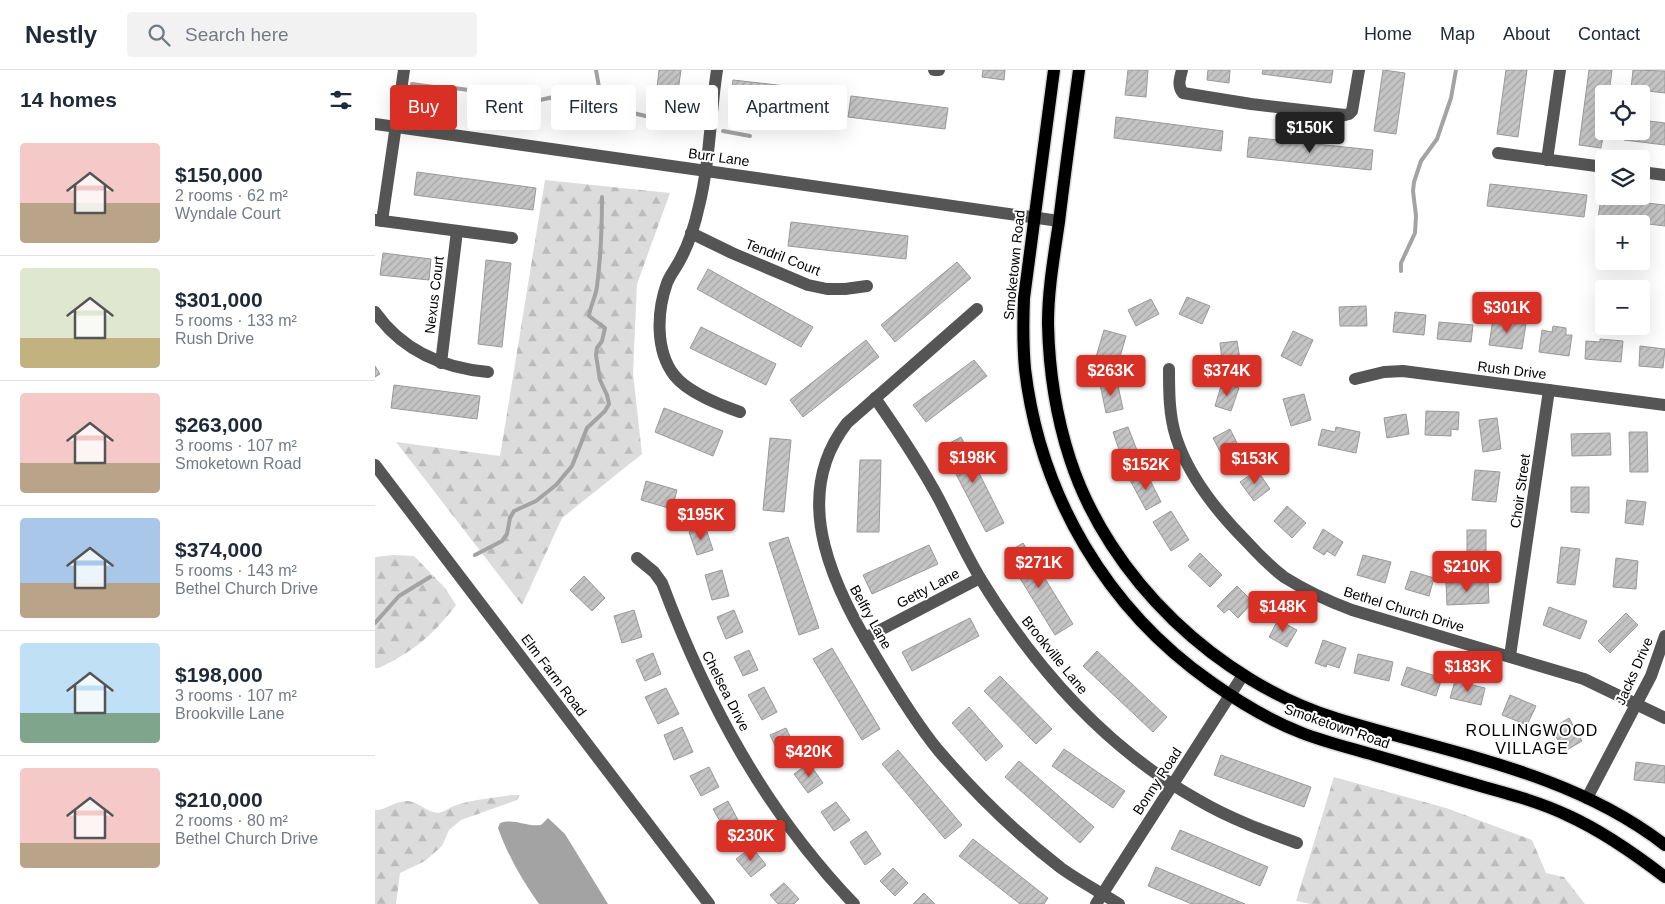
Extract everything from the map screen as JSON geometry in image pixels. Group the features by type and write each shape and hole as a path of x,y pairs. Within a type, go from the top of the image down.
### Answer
{"main road":[{"name":"Smoketown Road","path":"1054,70 1024,298 1023,334 1025,369 1040,444 1050,474 1078,538 1101,573 1146,629 1188,666 1229,696 1270,719 1302,733 1534,802 1568,815 1637,855 1665,877"},
{"name":"Smoketown Road","path":"1079,70 1049,294 1049,349 1060,426 1070,461 1081,489 1102,528 1134,577 1159,606 1186,632 1243,675 1275,694 1336,718 1525,773 1587,798 1645,830 1665,845"}],"street":[{"path":"402,85 404,70"},
{"path":"717,70 700,204 691,233 680,260 668,282 662,300 660,332 663,350 675,376 712,402 740,412"},
{"path":"934,70 939,70"},
{"path":"1181,70 1179,86 1183,93 1345,115 1353,111 1359,70"},
{"path":"1547,160 1560,70"},
{"name":"Burr Lane","path":"375,124 390,126"},
{"path":"394,130 379,220 512,238"},
{"name":"Burr Lane","path":"417,130 1059,221"},
{"path":"1498,153 1595,166"},
{"path":"1650,174 1665,176"},
{"name":"Nexus Court","path":"441,363 457,231"},
{"name":"Tendril Court","path":"691,233 748,260 808,285 827,289 867,286"},
{"name":"Belfry Lane","path":"977,308 847,423 838,435 829,450 823,467 819,514 823,542 839,590 893,686 924,731 959,773 1005,819 1100,899 1119,904"},
{"name":"Nexus Court","path":"375,312 391,332 407,346 441,363 467,370 488,372"},
{"name":"Bethel Church Drive","path":"1169,369 1168,396 1171,415 1175,437 1185,462 1215,506 1260,555 1282,575 1326,600 1352,610 1584,679 1665,718"},
{"name":"Rush Drive","path":"1355,379 1384,372 1403,371 1665,405"},
{"name":"Choir Street","path":"1510,656 1549,390"},
{"name":"Brookville Lane","path":"875,398 905,442 939,499 980,578 1032,655 1086,716 1116,743 1200,802 1262,830 1297,843"},
{"name":"Elm Farm Road","path":"375,465 709,904"},
{"name":"Chelsea Drive","path":"637,558 654,572 662,583 697,670 720,717 746,762 808,852 854,904"},
{"name":"Getty Lane","path":"865,638 980,578"},
{"name":"Jacks Drive","path":"1587,798 1651,676 1665,636"},
{"name":"Bonny Road","path":"1100,899 1243,675"}],"green space":[{"path":"545,180 670,193 637,284 633,373 642,454 562,518 522,605 396,442 500,456"},
{"path":"393,555 414,556 445,588 456,605 439,626 422,642 391,662 375,668 375,557"},
{"path":"1334,777 1446,808 1532,840 1546,873 1564,877 1585,904 1311,904 1296,901"},
{"path":"520,795 517,800 461,820 449,830 442,846 425,861 400,873 396,904 375,904 375,810 408,801 439,813 468,802"}],"shaded area":[{"path":"548,818 565,834 608,904 539,904 516,867 498,828 500,823 506,822 541,825"}],"building":[{"path":"659,70 681,70 679,85 657,85"},
{"path":"983,70 1005,70 1004,80 982,77"},
{"path":"1128,70 1148,70 1146,97 1125,95"},
{"path":"1208,70 1230,70 1229,83 1207,80"},
{"path":"1263,70 1333,70 1331,83 1262,74"},
{"path":"1383,70 1405,73 1396,134 1374,131"},
{"path":"1506,70 1527,70 1518,137 1497,134"},
{"path":"1589,70 1612,70 1610,85 1595,85 1595,140 1602,140 1601,148 1579,145"},
{"path":"1633,70 1665,71 1665,93 1650,91 1650,85 1631,85"},
{"path":"733,80 777,85 732,85"},
{"path":"851,96 948,108 945,129 848,117"},
{"path":"1116,117 1223,131 1221,151 1114,138"},
{"path":"1650,121 1665,123 1665,145 1624,140 1650,140"},
{"path":"1249,137 1373,150 1371,170 1247,157"},
{"path":"417,172 536,188 533,210 414,195"},
{"path":"1490,184 1587,195 1584,217 1487,206"},
{"path":"1650,203 1665,205 1665,226 1650,224 1650,215 1598,215 1600,205 1650,205"},
{"path":"791,222 908,236 906,259 788,246"},
{"path":"383,253 431,259 429,280 380,275"},
{"path":"486,260 511,263 502,347 478,344"},
{"path":"957,262 971,278 895,342 881,325"},
{"path":"708,269 813,327 801,347 697,289"},
{"path":"1187,297 1210,306 1202,324 1179,314"},
{"path":"1151,299 1159,314 1136,326 1128,310"},
{"path":"1366,306 1367,326 1340,326 1339,307"},
{"path":"1395,312 1426,315 1424,335 1393,332"},
{"path":"1493,319 1526,324 1522,349 1489,345"},
{"path":"1439,322 1473,325 1471,342 1437,339"},
{"path":"1553,326 1566,328 1566,335 1572,335 1569,356 1539,352 1542,330 1552,332"},
{"path":"701,327 776,364 766,385 690,348"},
{"path":"1104,330 1126,336 1118,364 1096,357"},
{"path":"1293,331 1313,340 1301,366 1281,356"},
{"path":"1600,339 1623,341 1621,362 1585,359 1586,341 1600,342"},
{"path":"866,340 879,357 803,417 790,400"},
{"path":"1237,341 1240,359 1222,361 1220,343"},
{"path":"1640,346 1665,349 1663,368 1639,366"},
{"path":"974,360 987,376 926,422 913,405"},
{"path":"375,366 380,374 375,377"},
{"path":"1117,381 1123,409 1106,413 1100,384"},
{"path":"1222,383 1239,388 1231,411 1215,406"},
{"path":"394,385 480,396 477,419 391,408"},
{"path":"1304,394 1311,420 1291,426 1283,399"},
{"path":"664,408 723,431 713,456 655,432"},
{"path":"1426,411 1459,412 1458,430 1451,429 1451,436 1425,435"},
{"path":"1406,414 1409,434 1387,438 1384,418"},
{"path":"1497,418 1501,449 1483,452 1479,420"},
{"path":"1128,427 1140,458 1124,464 1113,432"},
{"path":"1336,427 1360,432 1356,453 1318,445 1322,429 1335,432"},
{"path":"1230,429 1245,459 1228,467 1213,438"},
{"path":"1629,432 1647,432 1648,472 1630,472"},
{"path":"1610,433 1611,455 1572,456 1571,434"},
{"path":"961,437 1004,523 986,532 942,447"},
{"path":"770,438 791,440 784,512 763,510"},
{"path":"860,460 881,460 879,532 857,532"},
{"path":"1257,470 1270,489 1254,501 1240,482"},
{"path":"1475,470 1500,472 1496,502 1472,500"},
{"path":"1146,472 1161,502 1146,510 1130,480"},
{"path":"646,481 677,490 672,509 641,500"},
{"path":"1571,487 1589,487 1589,513 1571,512"},
{"path":"1627,500 1646,502 1643,525 1625,523"},
{"path":"1287,506 1306,523 1292,538 1274,521"},
{"path":"1171,511 1189,540 1171,551 1153,522"},
{"path":"705,526 713,550 697,555 689,532"},
{"path":"1323,529 1343,542 1335,556 1327,551 1324,555 1313,548"},
{"path":"1467,530 1486,530 1486,554 1467,554"},
{"path":"788,537 819,628 799,635 769,543"},
{"path":"1023,543 1073,624 1055,635 1005,554"},
{"path":"929,545 938,564 872,594 863,575"},
{"path":"1561,547 1580,549 1575,585 1557,583"},
{"path":"1200,553 1222,575 1210,587 1188,566"},
{"path":"1363,555 1391,562 1385,583 1357,575"},
{"path":"1616,558 1638,561 1636,589 1613,587"},
{"path":"722,570 729,596 712,600 705,575"},
{"path":"1411,571 1434,578 1429,596 1405,589"},
{"path":"584,576 605,598 592,611 570,590"},
{"path":"1488,582 1489,603 1447,605 1446,583"},
{"path":"1237,586 1253,602 1238,618 1229,609 1224,613 1217,606"},
{"path":"1549,607 1587,621 1580,639 1543,625"},
{"path":"634,610 642,637 622,643 614,616"},
{"path":"734,610 743,632 726,639 717,617"},
{"path":"1626,613 1638,625 1610,653 1598,641"},
{"path":"970,618 979,636 912,671 902,652"},
{"path":"1278,620 1297,630 1287,647 1269,637"},
{"path":"1323,640 1346,648 1339,668 1327,664 1326,667 1315,663"},
{"path":"832,648 880,729 862,740 813,659"},
{"path":"749,650 758,670 743,676 734,657"},
{"path":"1097,651 1167,717 1153,732 1083,666"},
{"path":"653,653 661,674 645,681 636,660"},
{"path":"1358,654 1393,662 1389,681 1354,673"},
{"path":"1407,667 1442,678 1436,696 1401,685"},
{"path":"1000,676 1052,729 1036,744 984,691"},
{"path":"1455,681 1485,688 1481,705 1450,698"},
{"path":"764,687 777,712 762,720 748,695"},
{"path":"666,688 679,714 658,724 645,697"},
{"path":"1510,695 1536,706 1527,725 1502,715"},
{"path":"969,707 1003,746 986,761 952,723"},
{"path":"1569,718 1582,741 1565,751 1551,729"},
{"path":"682,727 693,752 674,760 664,735"},
{"path":"786,728 796,749 780,756 770,735"},
{"path":"1064,749 1125,791 1113,808 1052,766"},
{"path":"898,750 962,825 945,839 882,764"},
{"path":"1221,755 1311,787 1304,807 1214,775"},
{"path":"1019,761 1094,827 1080,843 1005,777"},
{"path":"1636,762 1665,766 1665,783 1634,780"},
{"path":"809,763 823,783 808,793 794,774"},
{"path":"709,767 719,787 701,796 690,776"},
{"path":"728,801 739,822 725,830 713,809"},
{"path":"836,802 850,820 834,831 821,812"},
{"path":"1180,830 1268,867 1260,886 1171,849"},
{"path":"866,831 881,854 865,865 850,842"},
{"path":"973,839 1048,898 1044,904 1020,904 959,856"},
{"path":"752,847 766,865 751,877 736,859"},
{"path":"1156,867 1245,904 1192,904 1148,886"},
{"path":"893,868 908,883 895,896 880,881"},
{"path":"784,883 799,899 794,904 778,904 770,895"},
{"path":"924,893 935,904 913,904"}],"waterway":[{"path":"596,70 599,85"},
{"path":"1401,271 1401,263 1415,233 1414,182 1421,161 1437,139 1451,98 1456,70"},
{"path":"412,84 540,100 599,87 633,113 646,116"},
{"path":"723,131 750,136"},
{"path":"475,555 502,541 507,534 510,518 514,511 536,501 556,485 572,466 587,428 605,411 609,404 600,380 596,355 605,328 589,316 598,275 602,197"},
{"path":"375,623 399,596 430,577"}],"district":[{"name":"ROLLINGWOOD VILLAGE","path":"1532,739"}]}
